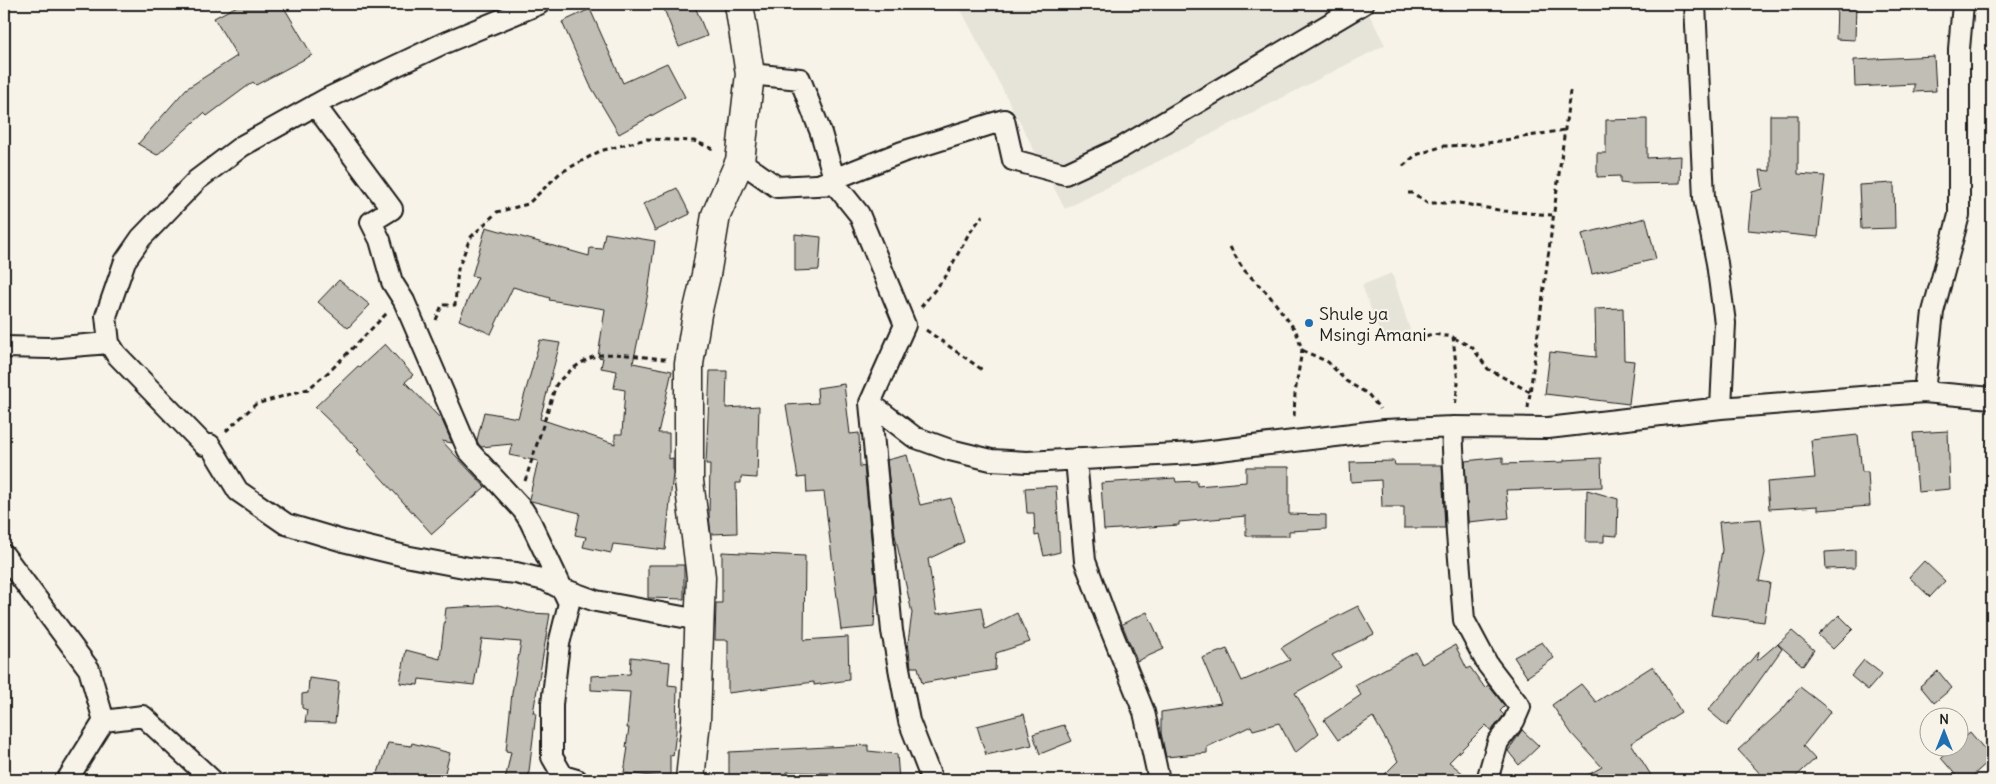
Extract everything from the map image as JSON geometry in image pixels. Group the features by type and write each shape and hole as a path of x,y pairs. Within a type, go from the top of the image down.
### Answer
{"street":[{"path":"540,4 442,44 315,105 234,151 197,180 141,238 124,261 106,316 109,343 116,354 204,445 210,445 238,490 286,524 342,541 405,556 469,568 516,573 545,580 560,588 596,600 700,620"},
{"path":"690,780 696,720 701,577 689,481 690,361 716,215 740,161 750,74 739,4"},
{"path":"740,161 777,187 825,182 902,152 1004,120 1013,160 1065,174 1122,148 1363,4"},
{"path":"1695,4 1704,198 1717,263 1725,323 1721,408"},
{"path":"1924,392 1933,312 1959,215 1959,49 1963,4"},
{"path":"750,74 800,79 821,133 825,182"},
{"path":"315,105 392,210 371,222 380,240 392,282 404,301 468,450 517,503 530,521 560,588 569,603 558,644 552,704 552,757 563,776 577,780"},
{"path":"825,182 835,184 859,214 905,325 870,403 892,631 909,722 932,780"},
{"path":"4,348 49,348 109,343"},
{"path":"870,403 914,437 950,450 991,460 1027,462 1195,453 1453,420 1524,428 1548,428 1721,408 1924,392 1992,398"},
{"path":"1453,420 1457,534 1464,620 1488,665 1520,707 1514,722 1498,742 1487,780"},
{"path":"1076,459 1086,561 1105,615 1144,712 1159,780"},
{"path":"6,564 89,669 104,721 67,780"},
{"path":"104,721 143,716 212,780"}],"path":[{"path":"1524,428 1570,90"},
{"path":"1403,166 1416,156 1444,146 1476,144 1564,130"},
{"path":"436,322 442,305 455,305 458,269 470,238 497,212 528,204 560,174 600,151 647,139 694,141 740,161"},
{"path":"1408,193 1413,193 1427,203 1459,203 1504,212 1552,215"},
{"path":"917,312 946,276 968,234 983,215"},
{"path":"1230,247 1244,269 1269,295 1296,331 1302,350 1295,393 1294,422"},
{"path":"210,445 256,404 308,389 331,370 389,310 404,301"},
{"path":"919,325 984,371"},
{"path":"1426,336 1432,334 1453,338 1472,346 1488,369 1530,392"},
{"path":"1453,338 1458,383 1453,420"},
{"path":"1302,350 1328,362 1346,380 1368,394 1384,414 1385,430"},
{"path":"517,503 556,385 563,376 598,355 627,355 690,361"}],"shaded area":[{"path":"958,4 1364,4 1385,45 1065,209"},
{"path":"1392,273 1410,330 1382,339 1362,285"}],"building":[{"path":"241,4 282,4 312,55 256,85 253,82 207,116 204,113 157,155 138,144 186,89 237,56 214,18"},
{"path":"662,4 694,4 707,36 679,47"},
{"path":"1837,4 1856,4 1855,40 1836,39"},
{"path":"590,9 623,83 667,63 685,97 619,134 590,85 562,22"},
{"path":"1934,56 1936,91 1914,92 1914,84 1855,87 1854,60"},
{"path":"1770,115 1798,115 1798,174 1825,176 1818,237 1748,230 1752,192 1763,189 1760,170 1770,171"},
{"path":"1647,119 1647,158 1681,156 1680,183 1629,184 1620,183 1620,176 1597,177 1597,153 1606,153 1606,120"},
{"path":"1894,183 1895,228 1861,229 1859,185"},
{"path":"677,188 690,214 655,231 643,204"},
{"path":"1646,218 1656,259 1592,274 1582,234"},
{"path":"486,227 589,256 590,248 602,249 605,233 655,241 648,293 633,363 672,371 658,433 669,433 669,459 673,458 665,550 613,544 611,553 583,547 586,537 575,535 580,513 529,499 538,461 509,455 512,444 481,447 478,443 477,440 484,412 518,418 540,340 560,343 540,419 615,444 615,434 622,434 625,390 614,388 617,371 601,368 603,358 598,357 605,309 549,300 550,298 513,287 491,334 459,320 478,277 472,276"},
{"path":"795,234 821,237 819,270 795,271"},
{"path":"339,280 370,305 348,328 318,302"},
{"path":"1623,308 1624,360 1634,361 1629,404 1545,394 1550,352 1596,357 1595,309"},
{"path":"385,344 413,375 405,382 442,420 452,443 442,441 485,487 432,534 357,451 359,450 315,407 358,366 360,367"},
{"path":"710,371 727,371 726,408 759,406 757,478 741,477 741,483 736,483 737,533 711,534 709,516 710,464 706,464"},
{"path":"844,384 850,434 859,433 860,467 864,466 876,589 874,627 841,630 824,492 807,493 806,477 798,478 786,405 818,403 817,388"},
{"path":"1948,431 1950,489 1918,492 1913,433"},
{"path":"1858,435 1862,472 1868,472 1870,506 1818,510 1818,506 1769,509 1767,482 1815,478 1811,440"},
{"path":"907,455 920,505 951,498 964,542 928,559 937,614 981,607 985,629 1017,613 1030,642 996,653 995,670 922,683 918,667 911,667 908,642 912,613 895,535 887,460"},
{"path":"1503,457 1503,464 1564,462 1564,460 1601,458 1602,487 1506,490 1509,518 1468,522 1465,461"},
{"path":"1394,461 1395,465 1442,465 1445,528 1404,528 1404,507 1382,507 1381,480 1351,482 1350,462"},
{"path":"1246,467 1289,467 1289,514 1326,515 1326,529 1289,531 1289,536 1246,536 1246,516 1179,522 1179,525 1104,530 1101,483 1175,478 1176,482 1197,481 1197,486 1246,482"},
{"path":"1056,486 1060,552 1044,556 1039,535 1035,536 1034,513 1027,513 1025,488"},
{"path":"1587,490 1618,499 1617,536 1604,535 1604,542 1586,542"},
{"path":"1761,519 1765,553 1759,581 1770,583 1764,622 1711,615 1722,550 1719,522"},
{"path":"1855,550 1855,568 1826,569 1825,552"},
{"path":"722,552 805,556 804,640 848,637 849,680 814,685 814,682 728,693 728,640 715,640 716,603 722,603"},
{"path":"1924,561 1945,581 1930,597 1909,577"},
{"path":"648,565 684,565 684,599 648,598"},
{"path":"498,605 529,613 550,614 533,713 536,713 528,780 505,780 511,752 506,751 512,693 521,642 482,639 474,685 419,679 418,685 400,683 406,650 440,659 446,608"},
{"path":"1358,606 1374,634 1332,655 1341,667 1295,693 1319,733 1295,753 1279,723 1253,730 1251,726 1207,747 1207,753 1166,757 1161,733 1161,712 1221,703 1202,658 1227,649 1242,681 1290,660 1281,648 1314,628"},
{"path":"1147,612 1164,649 1137,661 1122,624"},
{"path":"1839,615 1853,629 1833,649 1818,635"},
{"path":"1792,631 1814,650 1803,666 1778,644"},
{"path":"1542,642 1554,658 1527,677 1514,657"},
{"path":"1777,644 1782,649 1727,726 1708,710 1759,651 1757,661"},
{"path":"1455,645 1467,669 1470,667 1485,688 1488,685 1505,706 1500,711 1504,715 1491,731 1486,725 1449,762 1471,780 1379,780 1398,761 1373,717 1338,740 1324,720 1361,695 1355,685 1416,652 1422,664"},
{"path":"631,657 670,662 668,685 677,686 676,732 673,756 670,755 670,778 624,773 628,747 626,747 629,728 627,728 630,692 591,690 591,676 630,674"},
{"path":"1864,660 1882,674 1868,690 1851,676"},
{"path":"1653,666 1681,712 1631,743 1654,780 1579,780 1602,767 1572,734 1552,705 1581,684 1596,702"},
{"path":"1938,671 1952,688 1934,703 1920,686"},
{"path":"309,678 339,682 335,723 305,722 307,710 302,708 302,694 308,693"},
{"path":"1800,687 1831,711 1803,746 1815,759 1792,780 1766,780 1738,750 1782,710"},
{"path":"1024,714 1032,745 986,755 977,726"},
{"path":"1064,725 1072,741 1040,754 1033,734"},
{"path":"1522,730 1539,746 1519,765 1508,751"},
{"path":"1970,732 1992,758 1968,780 1960,780 1941,758 1943,756 1968,756 1968,734"},
{"path":"388,743 411,746 412,743 450,753 443,780 415,780 396,774 394,780 377,776"},
{"path":"868,745 868,751 897,754 899,780 835,780 834,773 787,772 787,780 729,780 729,752"}],"place":[{"name":"Shule ya Msingi Amani","path":"1309,323"}]}
